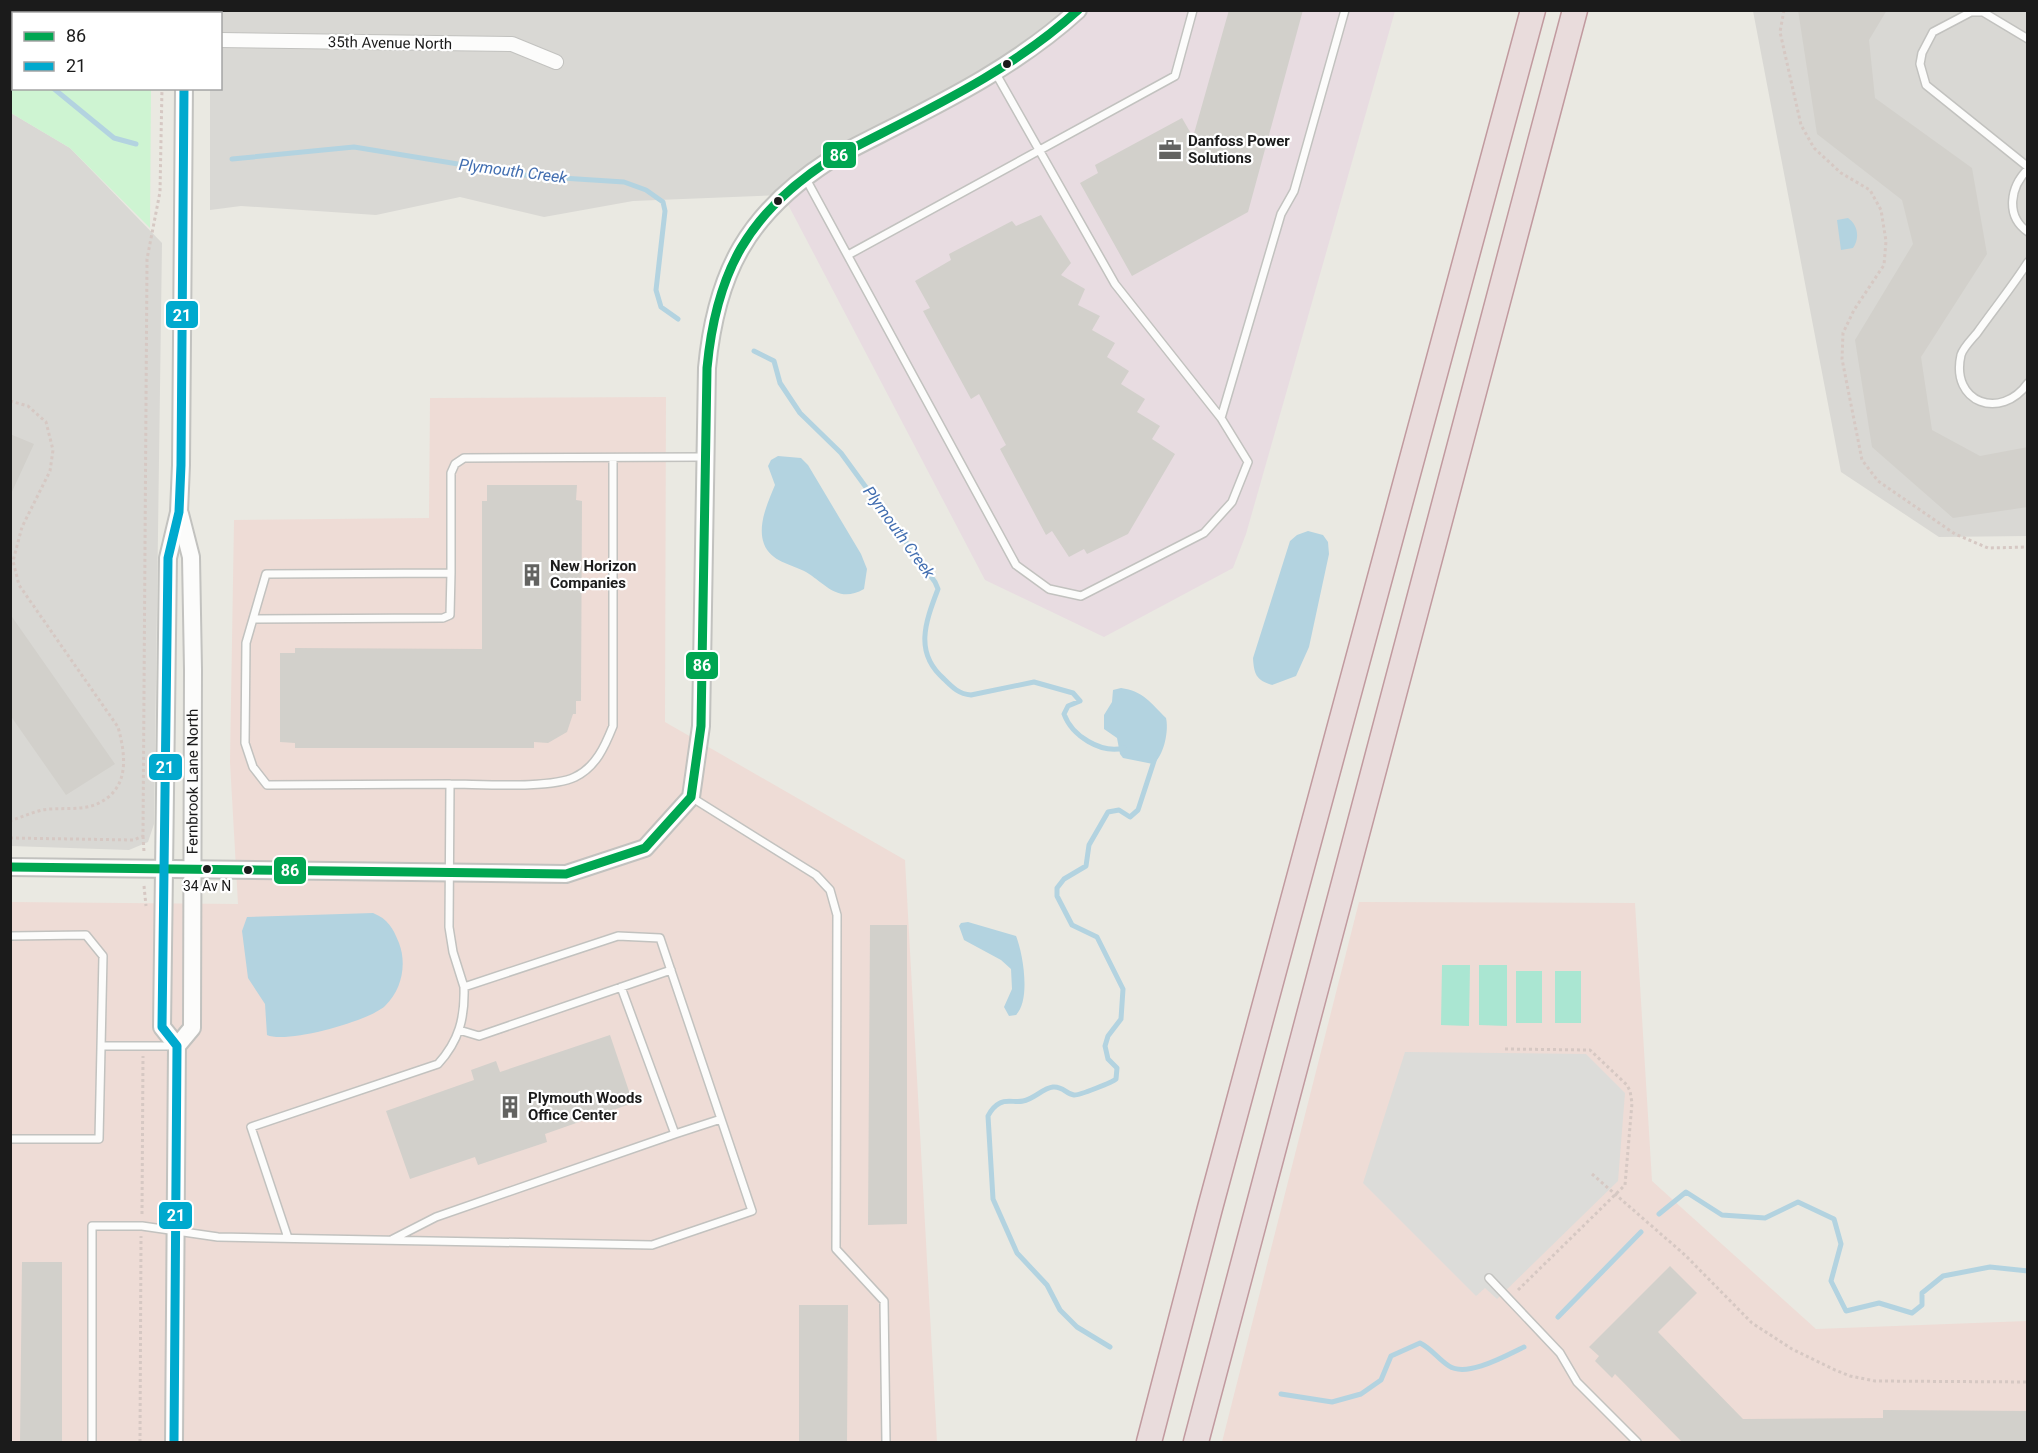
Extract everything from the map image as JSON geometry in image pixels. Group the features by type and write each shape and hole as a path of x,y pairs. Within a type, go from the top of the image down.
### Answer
{"highway":[{"path":"1149,1443 1210,1208 1533,10"},
{"path":"1196,1443 1575,10"}],"street":[{"path":"10,867 566,874 645,848 691,797 701,726 711,325 723,283 751,231 767,210 805,177 995,72 1047,39 1078,10"},
{"name":"35th Avenue North","path":"222,40 512,44 555,62"},
{"name":"Fernbrook Lane North","path":"179,512 191,558 193,868 192,1028 177,1046 162,1027 163,868 168,558 179,512 184,90"},
{"path":"174,1443 177,1046"}],"lane":[{"path":"848,255 1175,76 1193,10"},
{"path":"1221,418 1281,214 1294,191 1345,10"},
{"path":"2028,39 1983,12 1971,12 1933,32 1922,53 1920,64 1926,85 2028,168 2019,178 2013,190 2012,204 2015,218 2028,232"},
{"path":"805,177 1016,565 1049,589 1081,596 1204,533 1232,502 1248,462 1221,418 1115,284 1037,150 995,72"},
{"path":"2028,262 2024,275 1961,354 1960,373 1966,389 1975,401 1987,405 2005,401 2028,383"},
{"path":"253,619 443,618 450,615 451,473 455,464 464,458 706,457"},
{"path":"451,573 266,574 246,644 245,743 253,767 267,784 555,782 575,777 593,764 604,748 613,726 613,458"},
{"path":"288,1238 250,1126 438,1064 453,1047 464,1011 464,987 453,952 449,927 450,784"},
{"path":"691,797 816,874 830,890 837,915 836,1249 884,1301 886,1443"},
{"path":"10,936 86,935 103,956 99,1139 10,1139"},
{"path":"92,1443 93,1226 142,1226 218,1237 652,1245 752,1211 660,938 618,936 464,987"},
{"path":"459,1029 479,1036 671,970"},
{"path":"621,987 675,1134"},
{"path":"101,1046 177,1046"},
{"path":"391,1240 436,1216 721,1119"},
{"path":"1489,1278 1560,1353 1577,1382 1637,1443"}],"path":[{"path":"1784,10 1780,32 1801,125 1814,148 1841,173 1870,190 1881,210 1886,241 1884,265 1854,310 1843,333 1842,359 1862,460 1878,481 1955,534 1988,548 2028,548"},
{"path":"10,838 134,840 143,836 146,727 147,259 160,192 162,90"},
{"path":"10,401 28,406 46,422 53,450 50,471 22,527 13,561 19,585 118,727 124,750 124,771 116,790 97,804 42,810 10,820"},
{"path":"144,898 147,911"},
{"path":"140,1443 143,1046"},
{"path":"1506,1049 1590,1050 1628,1085 1632,1103 1626,1180 1615,1194 1509,1299"},
{"path":"1592,1174 1685,1256 1752,1323 1792,1349 1835,1370 1850,1376 1875,1381 2028,1382"}],"shaded area":[{"path":"1078,11 783,195 633,201 544,217 460,197 376,215 241,206 210,210 210,90 222,90 222,12 210,12"},
{"path":"1078,11 1395,11 1246,534 1233,568 1104,637 985,580 783,195 995,72"},
{"path":"1753,11 2027,11 2027,536 1939,537 1841,472"},
{"path":"11,113 70,148 162,243 154,824 148,842 129,850 11,846"},
{"path":"666,397 665,722 905,860 937,1442 11,1442 11,902 238,904 230,762 234,520 429,518 430,398"},
{"path":"1359,902 1635,903 1652,1181 1816,1329 2027,1321 2027,1442 1222,1442"},
{"path":"1405,1052 1586,1054 1625,1093 1618,1181 1497,1299 1485,1288 1476,1296 1363,1183"}],"green space":[{"path":"11,10 152,11 12,12 12,90 151,90 150,228 70,148 11,113"},
{"path":"1442,965 1470,965 1469,1026 1441,1025"},
{"path":"1479,965 1507,965 1507,1026 1479,1025"},
{"path":"1516,971 1542,971 1542,1023 1516,1023"},
{"path":"1555,971 1581,971 1581,1023 1555,1023"}],"water":[{"path":"1848,218 1856,228 1857,240 1853,248 1841,250 1837,220"},
{"path":"778,456 801,458 808,465 861,554 867,569 864,589 847,594 833,591 806,572 776,559 767,550 762,537 762,529 775,485 768,466 771,460"},
{"path":"1308,531 1323,535 1328,542 1329,554 1309,647 1296,676 1272,685 1257,676 1253,658 1290,541 1297,535"},
{"path":"1121,688 1141,695 1166,718 1165,743 1153,764 1123,758 1117,738 1104,729 1104,715 1112,702 1113,690"},
{"path":"373,913 383,918 389,925 397,938 403,959 399,985 391,1000 376,1012 328,1030 292,1036 267,1035 265,1004 248,978 242,931 247,917"},
{"path":"968,922 1016,936 1023,965 1024,988 1021,1008 1016,1015 1009,1016 1004,1007 1012,989 1011,969 1001,960 964,940 959,926 961,923"}],"building":[{"path":"1229,10 1303,10 1248,212 1132,276 1080,183 1098,173 1095,165 1182,118 1193,137"},
{"path":"1798,10 1887,10 1869,40 1875,98 1972,168 1987,254 1921,357 1932,430 1980,456 2028,447 2028,507 1953,518 1872,447 1855,340 1913,244 1902,200 1817,134"},
{"path":"1041,215 1071,263 1061,275 1085,289 1078,305 1100,316 1092,330 1115,343 1107,357 1129,371 1121,384 1145,399 1137,412 1160,426 1152,439 1175,454 1128,534 1087,554 1084,549 1069,557 1052,531 1046,535 1000,449 1006,445 979,394 971,399 923,311 930,308 915,281 951,260 949,254 1012,221 1016,226"},
{"path":"10,434 34,444 10,496"},
{"name":"New Horizon Companies","path":"487,485 577,485 576,500 582,501 581,701 576,701 576,714 573,714 567,732 548,743 534,742 534,748 295,748 295,743 280,742 280,653 295,653 295,648 482,649 482,501 487,501"},
{"path":"10,614 115,764 66,795 10,715"},
{"path":"870,925 907,925 907,1224 868,1225"},
{"name":"Plymouth Woods Office Center","path":"610,1035 633,1103 545,1134 547,1142 478,1165 475,1157 410,1179 386,1111 474,1080 471,1070 496,1061 500,1072"},
{"path":"22,1262 62,1262 62,1443 20,1443"},
{"path":"1670,1266 1697,1293 1658,1332 1743,1419 1883,1418 1883,1410 2028,1411 2028,1443 1683,1443 1615,1374 1612,1378 1595,1361 1599,1356 1589,1347"},
{"path":"799,1305 848,1305 847,1443 799,1443"}],"waterway":[{"name":"Plymouth Creek","path":"55,90 114,138 136,144"},
{"name":"Plymouth Creek","path":"232,159 354,147 531,176 624,182 646,190 663,202 665,211 656,290 661,307 678,319"},
{"name":"Plymouth Creek","path":"754,351 774,361 780,383 800,413 841,453 935,582 938,589 929,614 925,637 925,648 935,669 953,688 971,695 1034,682 1073,693 1080,701 1068,706 1064,714 1080,736 1097,746 1124,748"},
{"name":"Plymouth Creek","path":"1110,1347 1077,1327 1060,1310 1047,1285 1017,1253 993,1199 988,1116 1000,1103 1027,1100 1049,1088 1059,1088 1077,1095 1116,1079 1117,1068 1108,1059 1105,1046 1108,1036 1121,1019 1123,989 1097,937 1072,925 1057,896 1057,888 1064,879 1086,866 1089,845 1108,812 1119,810 1130,817 1138,810 1155,758"},
{"name":"Plymouth Creek","path":"1659,1214 1686,1192 1722,1215 1765,1218 1798,1202 1834,1219 1841,1244 1831,1281 1846,1311 1879,1303 1912,1313 1922,1305 1922,1293 1943,1276 1990,1267 2028,1271"},
{"name":"Plymouth Creek","path":"1558,1317 1641,1232"},
{"name":"Plymouth Creek","path":"1281,1394 1332,1402 1361,1394 1381,1380 1391,1356 1420,1343 1449,1366 1457,1369 1487,1364 1524,1347"}],"transit line":[{"name":"86","path":"10,867 566,874 645,848 691,797 701,726 707,368 718,302 741,248 757,224 777,201 830,160 990,75 1050,34 1078,10"},
{"name":"21","path":"174,1442 177,1046 162,1027 168,558 179,512 181,465 184,90"}],"place":[{"name":"Danfoss Power Solutions","path":"1170,150"},
{"name":"New Horizon Companies","path":"532,575"},
{"name":"34 Av N","path":"207,869"},
{"name":"Plymouth Woods Office Center","path":"510,1107"}]}
